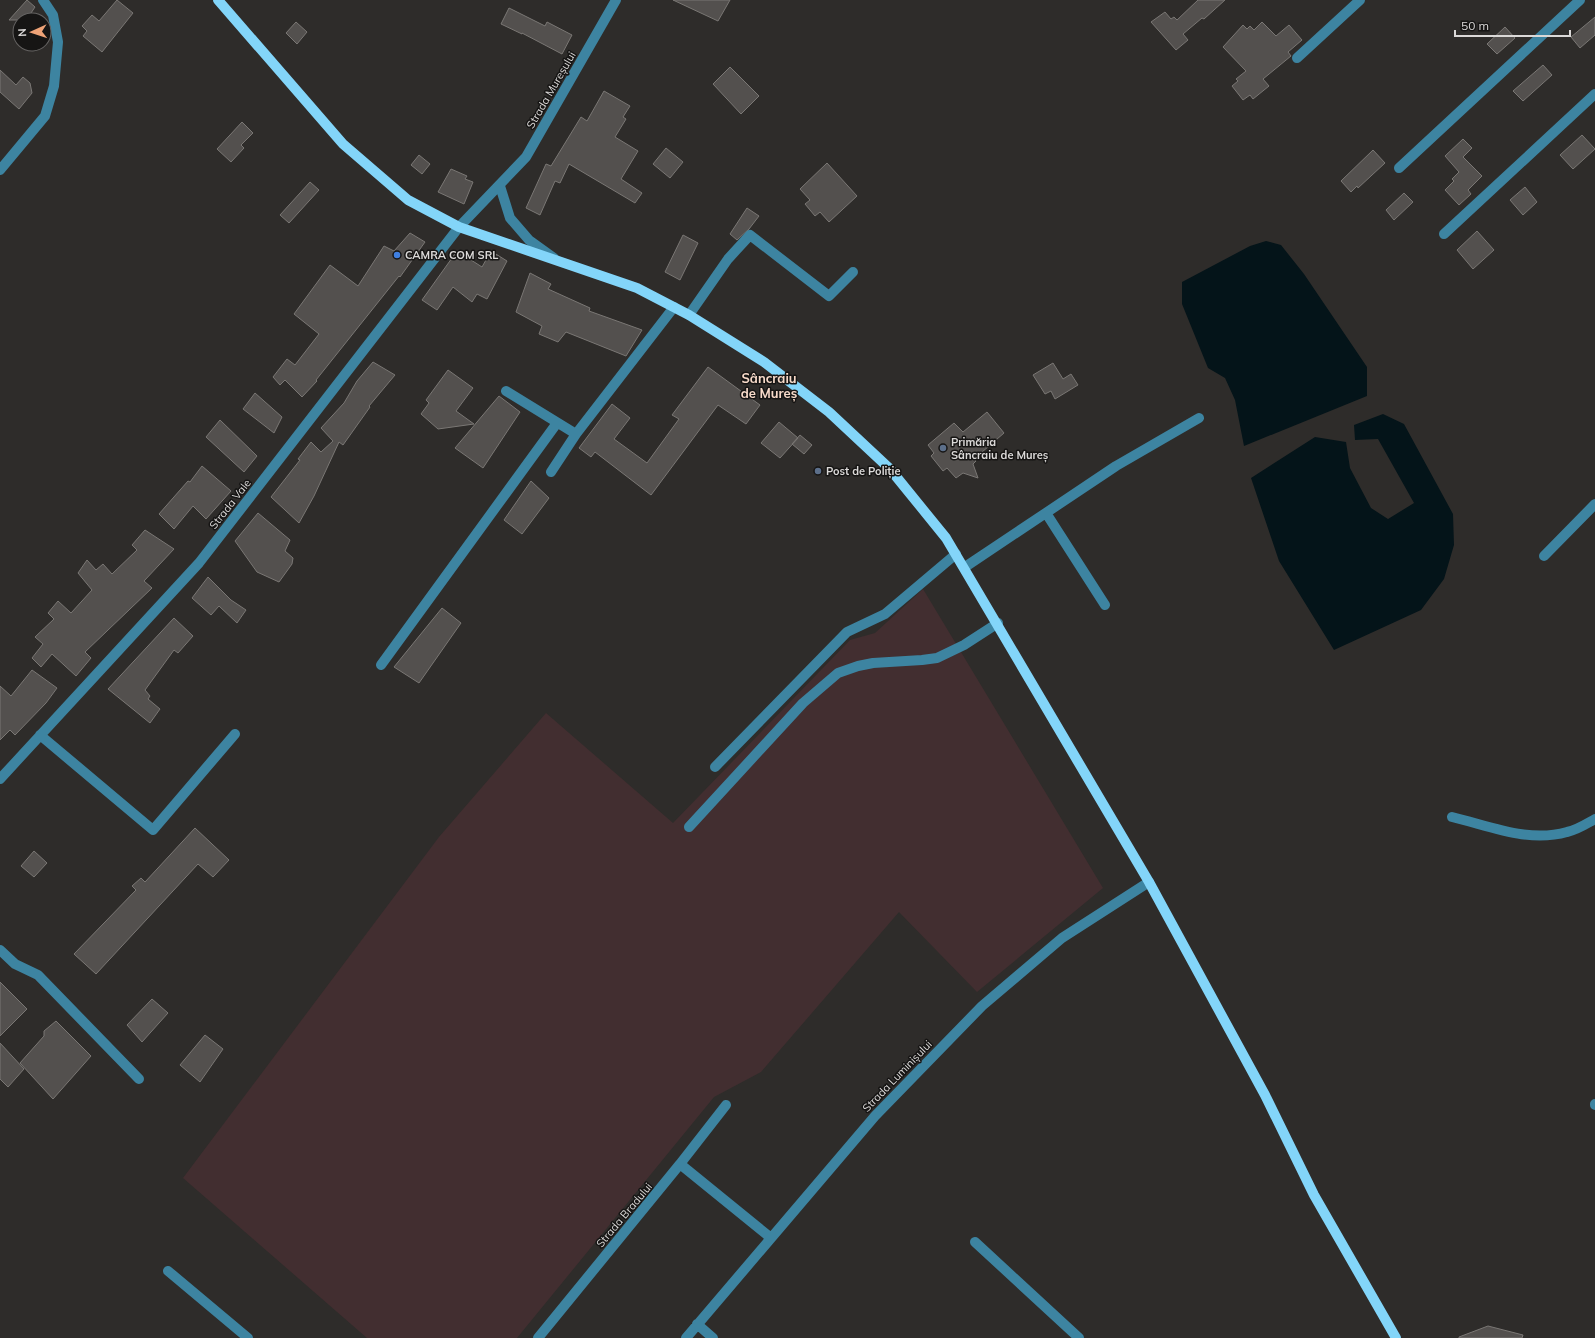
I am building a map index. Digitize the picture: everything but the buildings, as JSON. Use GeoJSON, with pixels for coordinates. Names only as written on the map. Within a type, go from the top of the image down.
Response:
{"type":"FeatureCollection","features":[{"type":"Feature","properties":{"kind":"main road"},"geometry":{"type":"LineString","coordinates":[[218,0],[342,144],[408,200],[459,227],[637,288],[689,314],[764,362],[829,412],[890,469],[946,538],[998,623],[1149,882],[1265,1095],[1314,1195],[1396,1338]]}},
{"type":"Feature","properties":{"kind":"street"},"geometry":{"type":"LineString","coordinates":[[0,170],[45,116],[54,86],[58,42],[53,15],[43,0]]}},
{"type":"Feature","properties":{"kind":"street","name":"Strada Mureșului"},"geometry":{"type":"LineString","coordinates":[[459,227],[500,186],[526,157],[616,0]]}},
{"type":"Feature","properties":{"kind":"street"},"geometry":{"type":"LineString","coordinates":[[1297,58],[1360,0]]}},
{"type":"Feature","properties":{"kind":"street"},"geometry":{"type":"LineString","coordinates":[[1399,168],[1580,0]]}},
{"type":"Feature","properties":{"kind":"street"},"geometry":{"type":"LineString","coordinates":[[1444,234],[1595,94]]}},
{"type":"Feature","properties":{"kind":"street"},"geometry":{"type":"LineString","coordinates":[[500,186],[510,218],[529,240],[556,259]]}},
{"type":"Feature","properties":{"kind":"street","name":"Strada Vale"},"geometry":{"type":"LineString","coordinates":[[0,779],[199,562],[459,227]]}},
{"type":"Feature","properties":{"kind":"street"},"geometry":{"type":"LineString","coordinates":[[689,314],[728,259],[750,235],[829,296],[854,272]]}},
{"type":"Feature","properties":{"kind":"street"},"geometry":{"type":"LineString","coordinates":[[551,472],[576,434],[674,307]]}},
{"type":"Feature","properties":{"kind":"street"},"geometry":{"type":"LineString","coordinates":[[506,391],[576,434]]}},
{"type":"Feature","properties":{"kind":"street"},"geometry":{"type":"LineString","coordinates":[[964,567],[1116,466],[1199,418]]}},
{"type":"Feature","properties":{"kind":"street"},"geometry":{"type":"LineString","coordinates":[[381,665],[557,423]]}},
{"type":"Feature","properties":{"kind":"street"},"geometry":{"type":"LineString","coordinates":[[1544,556],[1595,504]]}},
{"type":"Feature","properties":{"kind":"street"},"geometry":{"type":"LineString","coordinates":[[1046,513],[1105,605]]}},
{"type":"Feature","properties":{"kind":"street"},"geometry":{"type":"LineString","coordinates":[[715,767],[847,632],[885,614],[956,554]]}},
{"type":"Feature","properties":{"kind":"street"},"geometry":{"type":"LineString","coordinates":[[689,827],[803,703],[838,673],[858,666],[873,663],[937,658],[964,645],[998,623]]}},
{"type":"Feature","properties":{"kind":"street"},"geometry":{"type":"LineString","coordinates":[[40,735],[153,830],[235,734]]}},
{"type":"Feature","properties":{"kind":"street"},"geometry":{"type":"LineString","coordinates":[[1452,817],[1519,835],[1550,836],[1568,832],[1595,819]]}},
{"type":"Feature","properties":{"kind":"street","name":"Strada Luminișului"},"geometry":{"type":"LineString","coordinates":[[686,1338],[875,1116],[982,1006],[1062,938],[1149,882]]}},
{"type":"Feature","properties":{"kind":"street"},"geometry":{"type":"LineString","coordinates":[[0,950],[15,964],[38,976],[139,1079]]}},
{"type":"Feature","properties":{"kind":"street","name":"Strada Bradului"},"geometry":{"type":"LineString","coordinates":[[538,1338],[680,1164],[726,1105]]}},
{"type":"Feature","properties":{"kind":"street"},"geometry":{"type":"LineString","coordinates":[[680,1164],[771,1238]]}},
{"type":"Feature","properties":{"kind":"street"},"geometry":{"type":"LineString","coordinates":[[975,1242],[1079,1338]]}},
{"type":"Feature","properties":{"kind":"street"},"geometry":{"type":"LineString","coordinates":[[168,1271],[248,1338]]}},
{"type":"Feature","properties":{"kind":"street"},"geometry":{"type":"LineString","coordinates":[[697,1324],[713,1338]]}},
{"type":"Feature","properties":{"kind":"shaded area"},"geometry":{"type":"Polygon","coordinates":[[[1266,241],[1281,245],[1304,274],[1367,367],[1367,396],[1244,446],[1235,400],[1225,378],[1208,368],[1182,304],[1182,282],[1250,246],[1266,241]]]}},
{"type":"Feature","properties":{"kind":"shaded area"},"geometry":{"type":"Polygon","coordinates":[[[1383,414],[1404,424],[1453,514],[1454,545],[1444,579],[1421,610],[1334,650],[1279,561],[1251,478],[1315,437],[1346,442],[1350,468],[1371,508],[1388,519],[1414,503],[1378,439],[1355,440],[1354,425],[1383,414]]]}},
{"type":"Feature","properties":{"kind":"shaded area"},"geometry":{"type":"Polygon","coordinates":[[[923,589],[1103,888],[977,992],[899,912],[761,1072],[714,1097],[517,1338],[367,1338],[183,1178],[439,837],[546,713],[673,823],[850,640],[875,633],[923,589]]]}},
{"type":"Feature","properties":{"kind":"place","name":"CAMRA COM SRL"},"geometry":{"type":"Point","coordinates":[397,255]}},
{"type":"Feature","properties":{"kind":"place","name":"Primăria Sâncraiu de Mureș"},"geometry":{"type":"Point","coordinates":[943,448]}},
{"type":"Feature","properties":{"kind":"place","name":"Post de Poliție"},"geometry":{"type":"Point","coordinates":[818,471]}},
{"type":"Feature","properties":{"kind":"district","name":"Sâncraiu de Mureș"},"geometry":{"type":"Point","coordinates":[769,386]}}]}
